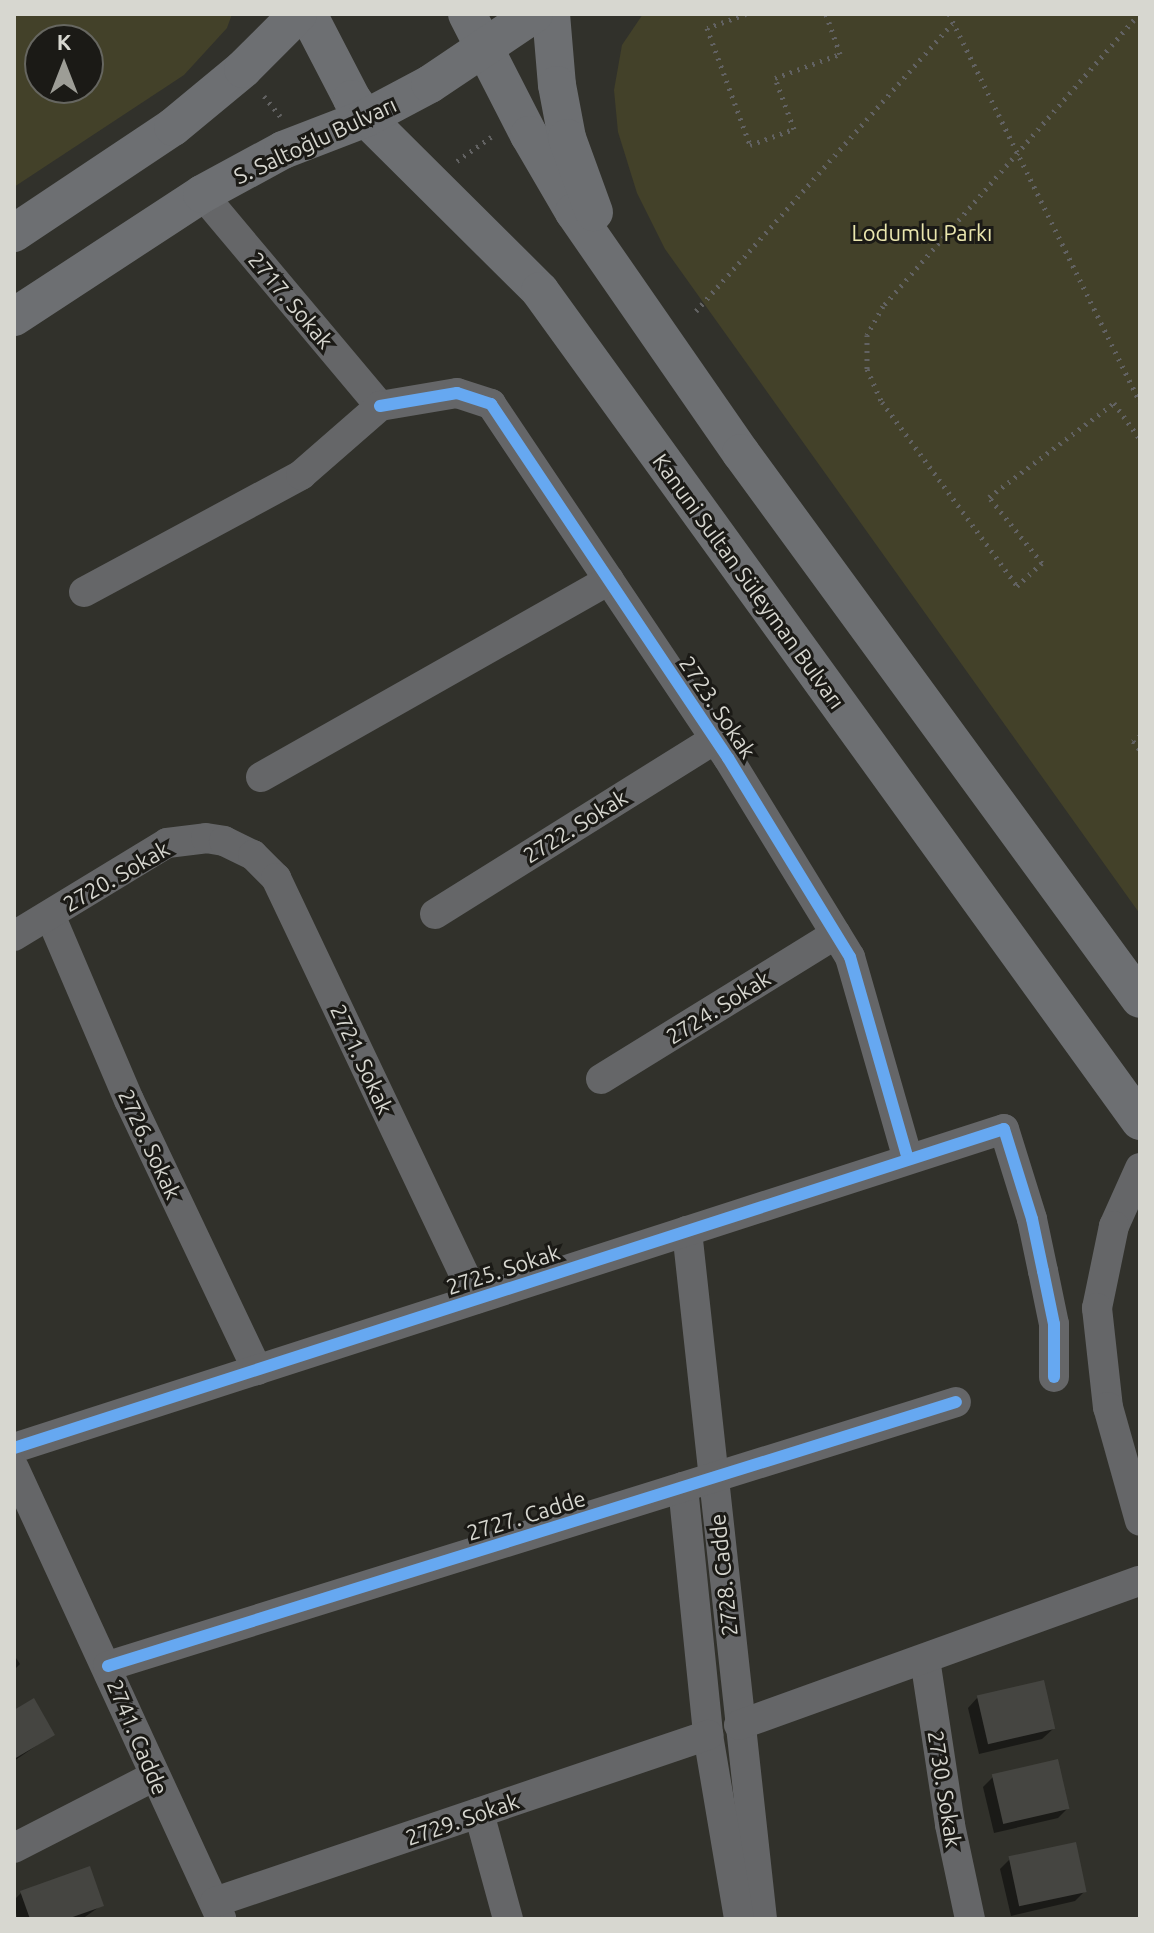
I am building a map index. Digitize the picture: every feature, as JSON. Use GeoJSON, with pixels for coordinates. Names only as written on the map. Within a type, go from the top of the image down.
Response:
{"type":"FeatureCollection","features":[{"type":"Feature","properties":{"kind":"main road"},"geometry":{"type":"LineString","coordinates":[[14,233],[173,127],[224,87],[298,14]]}},
{"type":"Feature","properties":{"kind":"main road","name":"Kanuni Sultan Süleyman Bulvarı"},"geometry":{"type":"LineString","coordinates":[[308,14],[366,118],[540,291],[1140,1121]]}},
{"type":"Feature","properties":{"kind":"main road"},"geometry":{"type":"LineString","coordinates":[[467,14],[574,212],[741,453],[1140,999]]}},
{"type":"Feature","properties":{"kind":"main road","name":"S. Saltoğlu Bulvarı"},"geometry":{"type":"LineString","coordinates":[[14,317],[202,194],[283,150],[366,118],[485,49],[534,14]]}},
{"type":"Feature","properties":{"kind":"main road"},"geometry":{"type":"LineString","coordinates":[[551,14],[557,85],[567,138],[612,264]]}},
{"type":"Feature","properties":{"kind":"street","name":"2717. Sokak"},"geometry":{"type":"LineString","coordinates":[[202,194],[380,406]]}},
{"type":"Feature","properties":{"kind":"street","name":"2723. Sokak"},"geometry":{"type":"LineString","coordinates":[[380,406],[457,393],[491,404],[715,739],[850,957],[908,1159]]}},
{"type":"Feature","properties":{"kind":"street"},"geometry":{"type":"LineString","coordinates":[[84,592],[301,475],[380,406]]}},
{"type":"Feature","properties":{"kind":"street"},"geometry":{"type":"LineString","coordinates":[[261,777],[609,580]]}},
{"type":"Feature","properties":{"kind":"street","name":"2722. Sokak"},"geometry":{"type":"LineString","coordinates":[[435,914],[715,739]]}},
{"type":"Feature","properties":{"kind":"street","name":"2720. Sokak"},"geometry":{"type":"LineString","coordinates":[[14,936],[167,843],[206,838],[224,841]]}},
{"type":"Feature","properties":{"kind":"street","name":"2721. Sokak"},"geometry":{"type":"LineString","coordinates":[[224,841],[253,855],[276,878],[476,1299]]}},
{"type":"Feature","properties":{"kind":"street","name":"2726. Sokak"},"geometry":{"type":"LineString","coordinates":[[50,915],[129,1100],[257,1370]]}},
{"type":"Feature","properties":{"kind":"street","name":"2724. Sokak"},"geometry":{"type":"LineString","coordinates":[[601,1079],[836,934]]}},
{"type":"Feature","properties":{"kind":"street","name":"2725. Sokak"},"geometry":{"type":"LineString","coordinates":[[14,1448],[1004,1129],[1032,1219],[1054,1324],[1054,1377]]}},
{"type":"Feature","properties":{"kind":"street"},"geometry":{"type":"LineString","coordinates":[[1140,1168],[1114,1226],[1097,1308],[1108,1407],[1140,1521]]}},
{"type":"Feature","properties":{"kind":"street","name":"2728. Cadde"},"geometry":{"type":"LineString","coordinates":[[687,1231],[762,1919]]}},
{"type":"Feature","properties":{"kind":"street","name":"2727. Cadde"},"geometry":{"type":"LineString","coordinates":[[108,1666],[956,1402]]}},
{"type":"Feature","properties":{"kind":"street","name":"2741. Cadde"},"geometry":{"type":"LineString","coordinates":[[14,1468],[108,1666],[153,1777],[218,1910]]}},
{"type":"Feature","properties":{"kind":"street"},"geometry":{"type":"LineString","coordinates":[[683,1487],[708,1735],[739,1919]]}},
{"type":"Feature","properties":{"kind":"street"},"geometry":{"type":"LineString","coordinates":[[739,1725],[1140,1581]]}},
{"type":"Feature","properties":{"kind":"street","name":"2730. Sokak"},"geometry":{"type":"LineString","coordinates":[[925,1659],[950,1825],[970,1919]]}},
{"type":"Feature","properties":{"kind":"street","name":"2729. Sokak"},"geometry":{"type":"LineString","coordinates":[[218,1910],[479,1813],[708,1735]]}},
{"type":"Feature","properties":{"kind":"street"},"geometry":{"type":"LineString","coordinates":[[14,1848],[153,1777]]}},
{"type":"Feature","properties":{"kind":"street"},"geometry":{"type":"LineString","coordinates":[[479,1813],[508,1919]]}},
{"type":"Feature","properties":{"kind":"path"},"geometry":{"type":"LineString","coordinates":[[746,14],[707,28],[750,145],[794,129],[775,78],[840,54],[826,14]]}},
{"type":"Feature","properties":{"kind":"path"},"geometry":{"type":"LineString","coordinates":[[949,14],[1140,402]]}},
{"type":"Feature","properties":{"kind":"path"},"geometry":{"type":"LineString","coordinates":[[1139,14],[883,306],[867,335],[867,369],[882,402],[1017,586],[1042,563],[989,497],[1114,403],[1140,439]]}},
{"type":"Feature","properties":{"kind":"path"},"geometry":{"type":"LineString","coordinates":[[696,311],[952,24]]}},
{"type":"Feature","properties":{"kind":"path"},"geometry":{"type":"LineString","coordinates":[[258,87],[281,117]]}},
{"type":"Feature","properties":{"kind":"path"},"geometry":{"type":"LineString","coordinates":[[452,164],[499,132]]}},
{"type":"Feature","properties":{"kind":"path"},"geometry":{"type":"LineString","coordinates":[[1140,736],[1133,741],[1140,750]]}},
{"type":"Feature","properties":{"kind":"green space"},"geometry":{"type":"Polygon","coordinates":[[[14,14],[232,14],[227,28],[184,75],[14,187],[14,14]]]}},
{"type":"Feature","properties":{"kind":"green space","name":"Lodumlu Parkı"},"geometry":{"type":"Polygon","coordinates":[[[643,14],[1140,14],[1140,914],[665,249],[637,193],[618,132],[614,90],[622,45],[643,14]]]}},
{"type":"Feature","properties":{"kind":"building"},"geometry":{"type":"Polygon","coordinates":[[[1044,1680],[1055,1729],[988,1744],[977,1696],[1044,1680]]]}},
{"type":"Feature","properties":{"kind":"building"},"geometry":{"type":"Polygon","coordinates":[[[34,1698],[55,1735],[14,1759],[14,1710],[34,1698]]]}},
{"type":"Feature","properties":{"kind":"building"},"geometry":{"type":"Polygon","coordinates":[[[1058,1759],[1069,1809],[1003,1824],[992,1774],[1058,1759]]]}},
{"type":"Feature","properties":{"kind":"building"},"geometry":{"type":"Polygon","coordinates":[[[1076,1842],[1087,1892],[1019,1906],[1009,1856],[1076,1842]]]}},
{"type":"Feature","properties":{"kind":"building"},"geometry":{"type":"Polygon","coordinates":[[[90,1866],[104,1906],[67,1919],[30,1919],[20,1891],[90,1866]]]}},
{"type":"Feature","properties":{"kind":"cycle path"},"geometry":{"type":"LineString","coordinates":[[380,406],[457,393],[491,404],[728,758],[850,957],[908,1159]]}},
{"type":"Feature","properties":{"kind":"cycle path"},"geometry":{"type":"LineString","coordinates":[[14,1448],[1004,1129],[1032,1219],[1054,1324],[1054,1377]]}},
{"type":"Feature","properties":{"kind":"cycle path"},"geometry":{"type":"LineString","coordinates":[[108,1666],[956,1402]]}}]}
